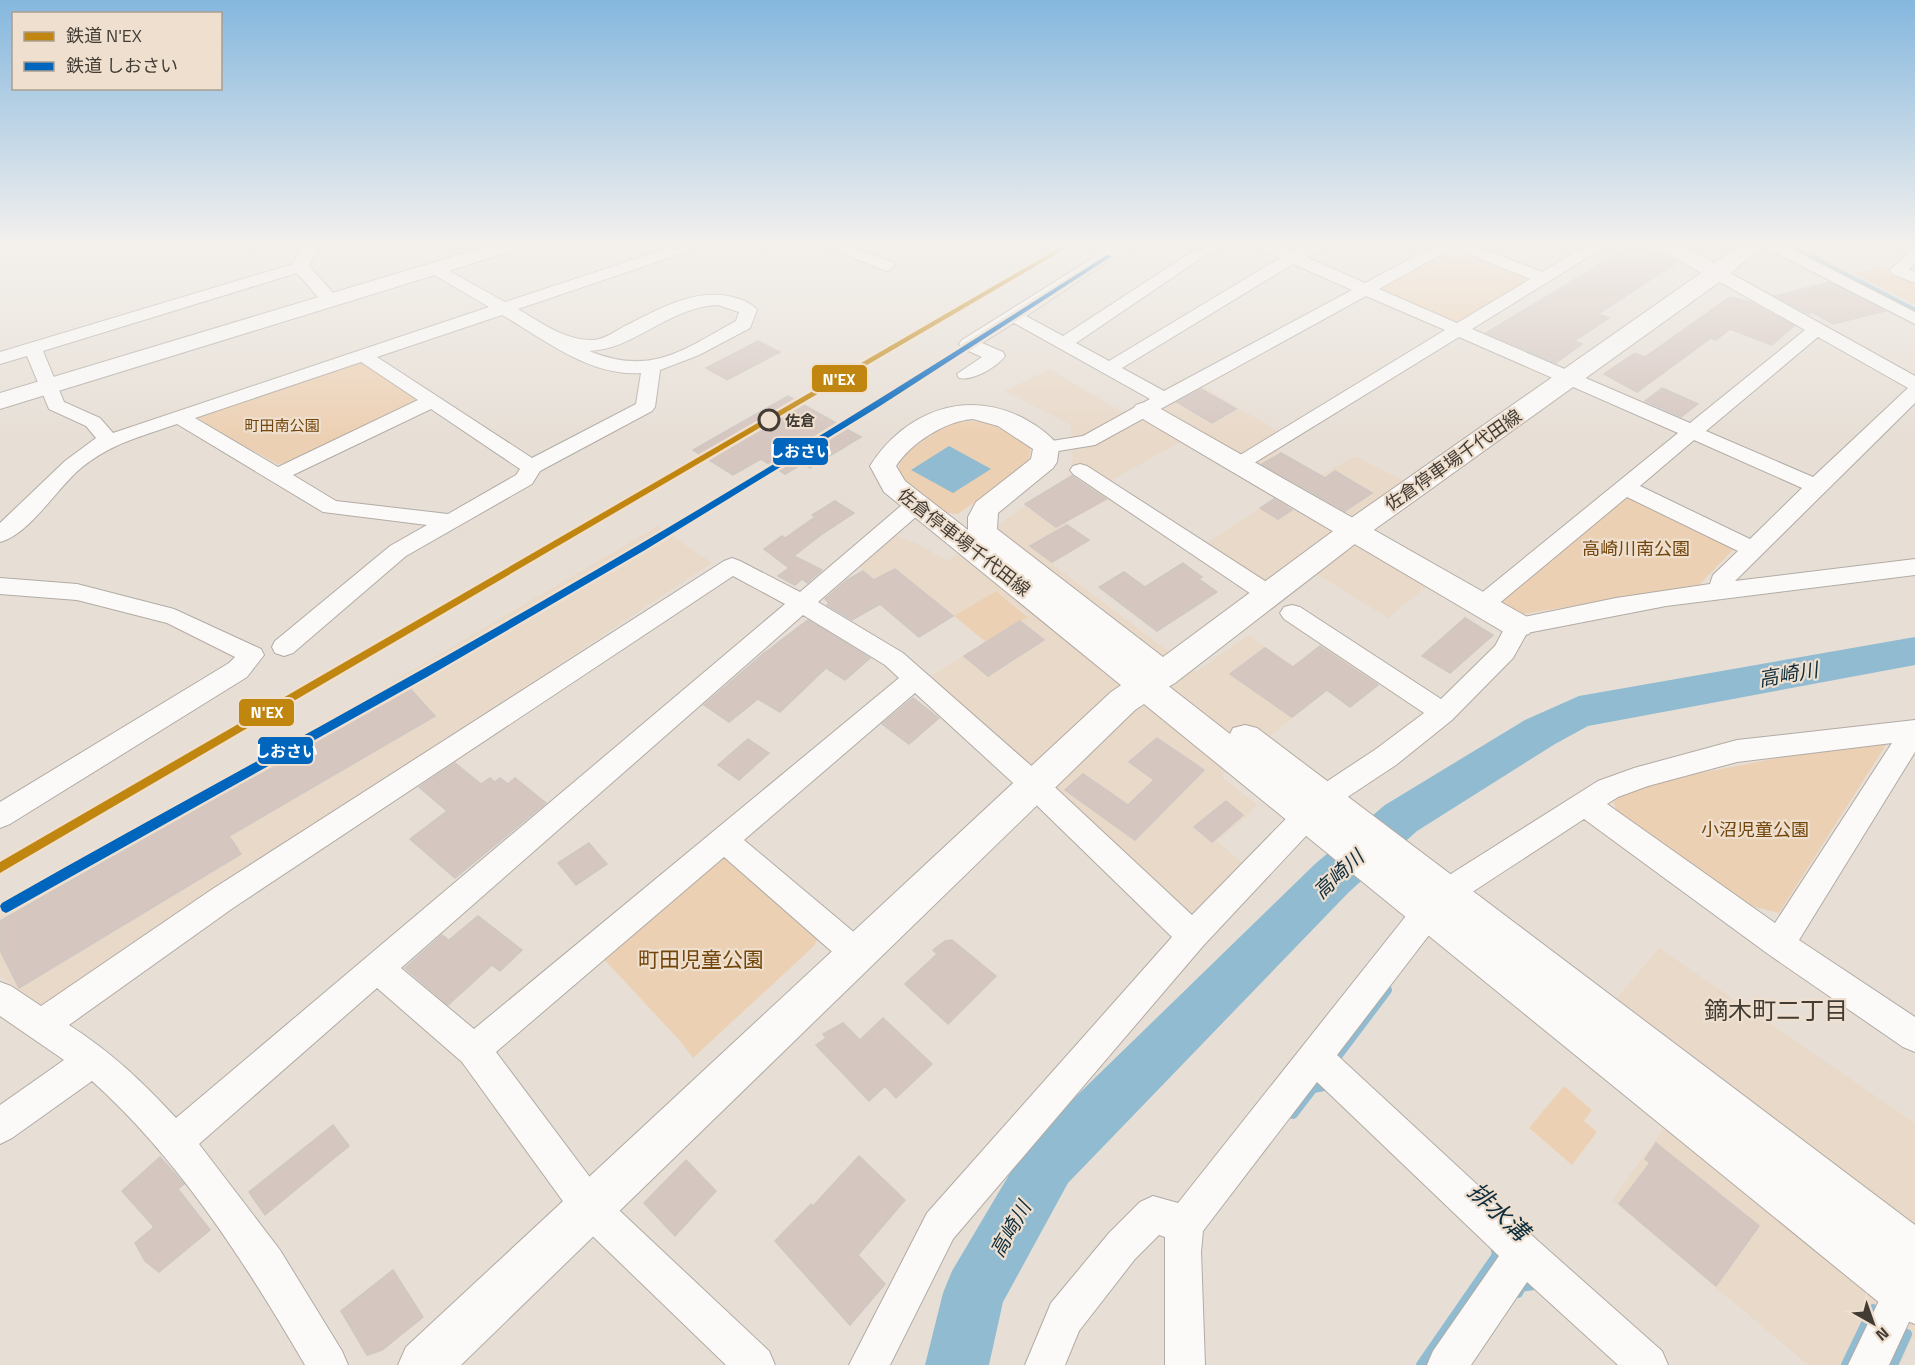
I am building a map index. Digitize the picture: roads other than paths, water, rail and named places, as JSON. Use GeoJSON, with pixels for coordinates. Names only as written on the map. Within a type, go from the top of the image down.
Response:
{"type":"FeatureCollection","features":[{"type":"Feature","properties":{"kind":"main road"},"geometry":{"type":"LineString","coordinates":[[0,402],[299,310]]}},
{"type":"Feature","properties":{"kind":"main road","name":"佐倉停車場千代田線"},"geometry":{"type":"LineString","coordinates":[[1154,680],[1354,530],[1665,310]]}},
{"type":"Feature","properties":{"kind":"main road"},"geometry":{"type":"LineString","coordinates":[[1155,404],[1239,464],[1518,626]]}},
{"type":"Feature","properties":{"kind":"main road","name":"佐倉停車場千代田線"},"geometry":{"type":"LineString","coordinates":[[963,412],[992,414],[1037,438],[1046,447],[1044,462],[986,508],[982,517],[983,533],[1154,680],[894,486],[883,466],[897,447],[938,421],[963,412]]}},
{"type":"Feature","properties":{"kind":"main road"},"geometry":{"type":"LineString","coordinates":[[424,1365],[591,1209],[1128,696],[1154,680],[1912,1277]]}},
{"type":"Feature","properties":{"kind":"street"},"geometry":{"type":"LineString","coordinates":[[0,358],[159,310]]}},
{"type":"Feature","properties":{"kind":"street"},"geometry":{"type":"LineString","coordinates":[[0,535],[17,521],[72,465],[109,441],[177,416],[497,310]]}},
{"type":"Feature","properties":{"kind":"street"},"geometry":{"type":"LineString","coordinates":[[505,310],[589,359],[637,370],[662,366],[744,324],[747,310]]}},
{"type":"Feature","properties":{"kind":"street"},"geometry":{"type":"LineString","coordinates":[[554,338],[570,344],[605,344],[673,310]]}},
{"type":"Feature","properties":{"kind":"street"},"geometry":{"type":"LineString","coordinates":[[966,374],[996,356],[968,344],[1024,310]]}},
{"type":"Feature","properties":{"kind":"street"},"geometry":{"type":"LineString","coordinates":[[1064,343],[1114,310]]}},
{"type":"Feature","properties":{"kind":"street"},"geometry":{"type":"LineString","coordinates":[[1110,368],[1206,310]]}},
{"type":"Feature","properties":{"kind":"street"},"geometry":{"type":"LineString","coordinates":[[1046,447],[1088,441],[1327,310]]}},
{"type":"Feature","properties":{"kind":"street"},"geometry":{"type":"LineString","coordinates":[[1416,310],[1816,486]]}},
{"type":"Feature","properties":{"kind":"street"},"geometry":{"type":"LineString","coordinates":[[1239,464],[1490,310]]}},
{"type":"Feature","properties":{"kind":"street"},"geometry":{"type":"LineString","coordinates":[[1783,310],[1915,384]]}},
{"type":"Feature","properties":{"kind":"street"},"geometry":{"type":"LineString","coordinates":[[1897,310],[1915,319]]}},
{"type":"Feature","properties":{"kind":"street"},"geometry":{"type":"LineString","coordinates":[[1014,316],[1110,368],[1155,404]]}},
{"type":"Feature","properties":{"kind":"street"},"geometry":{"type":"LineString","coordinates":[[1482,605],[1817,329]]}},
{"type":"Feature","properties":{"kind":"street"},"geometry":{"type":"LineString","coordinates":[[33,348],[56,405],[93,422],[109,441]]}},
{"type":"Feature","properties":{"kind":"street"},"geometry":{"type":"LineString","coordinates":[[362,355],[531,467]]}},
{"type":"Feature","properties":{"kind":"street"},"geometry":{"type":"LineString","coordinates":[[284,647],[398,551],[525,479],[531,467],[645,407],[651,368]]}},
{"type":"Feature","properties":{"kind":"street"},"geometry":{"type":"LineString","coordinates":[[1722,592],[1721,581],[1915,392]]}},
{"type":"Feature","properties":{"kind":"street"},"geometry":{"type":"LineString","coordinates":[[277,475],[432,401]]}},
{"type":"Feature","properties":{"kind":"street"},"geometry":{"type":"LineString","coordinates":[[177,416],[331,507],[451,521]]}},
{"type":"Feature","properties":{"kind":"street"},"geometry":{"type":"LineString","coordinates":[[1080,470],[1268,594]]}},
{"type":"Feature","properties":{"kind":"street"},"geometry":{"type":"LineString","coordinates":[[1624,487],[1753,549]]}},
{"type":"Feature","properties":{"kind":"street"},"geometry":{"type":"LineString","coordinates":[[175,1142],[917,504]]}},
{"type":"Feature","properties":{"kind":"street"},"geometry":{"type":"LineString","coordinates":[[41,1025],[222,899],[732,566],[801,603],[894,658],[1034,785],[1192,936]]}},
{"type":"Feature","properties":{"kind":"street"},"geometry":{"type":"LineString","coordinates":[[869,1365],[940,1226],[1192,936],[1315,807],[1443,713],[1504,652],[1518,626],[1566,614],[1915,567]]}},
{"type":"Feature","properties":{"kind":"street"},"geometry":{"type":"LineString","coordinates":[[0,586],[77,592],[174,617],[252,655],[238,670],[0,816]]}},
{"type":"Feature","properties":{"kind":"street"},"geometry":{"type":"LineString","coordinates":[[1292,613],[1443,713]]}},
{"type":"Feature","properties":{"kind":"street"},"geometry":{"type":"LineString","coordinates":[[474,1050],[916,678]]}},
{"type":"Feature","properties":{"kind":"street"},"geometry":{"type":"LineString","coordinates":[[1185,1365],[1182,1252],[1185,1224],[1437,902],[1608,789],[1737,751],[1915,730]]}},
{"type":"Feature","properties":{"kind":"street"},"geometry":{"type":"LineString","coordinates":[[1779,944],[1915,730]]}},
{"type":"Feature","properties":{"kind":"street"},"geometry":{"type":"LineString","coordinates":[[1586,805],[1779,944],[1915,1036]]}},
{"type":"Feature","properties":{"kind":"street"},"geometry":{"type":"LineString","coordinates":[[724,840],[857,954]]}},
{"type":"Feature","properties":{"kind":"street"},"geometry":{"type":"LineString","coordinates":[[377,968],[474,1050],[591,1209],[755,1365]]}},
{"type":"Feature","properties":{"kind":"street"},"geometry":{"type":"LineString","coordinates":[[0,997],[93,1060],[124,1087],[175,1142],[267,1263],[328,1365]]}},
{"type":"Feature","properties":{"kind":"street"},"geometry":{"type":"LineString","coordinates":[[1316,1058],[1524,1253],[1648,1365]]}},
{"type":"Feature","properties":{"kind":"street"},"geometry":{"type":"LineString","coordinates":[[0,1126],[93,1060]]}},
{"type":"Feature","properties":{"kind":"street"},"geometry":{"type":"LineString","coordinates":[[1045,1365],[1065,1317],[1122,1245],[1153,1215],[1185,1224]]}},
{"type":"Feature","properties":{"kind":"street"},"geometry":{"type":"LineString","coordinates":[[1447,1365],[1524,1253]]}},
{"type":"Feature","properties":{"kind":"street"},"geometry":{"type":"LineString","coordinates":[[1868,1365],[1912,1277]]}},
{"type":"Feature","properties":{"kind":"water"},"geometry":{"type":"Polygon","coordinates":[[[949,446],[991,469],[953,493],[911,470],[949,446]]]}},
{"type":"Feature","properties":{"kind":"waterway","name":"高崎川"},"geometry":{"type":"LineString","coordinates":[[957,1365],[974,1293],[1048,1163],[1332,878],[1401,818],[1540,732],[1579,712],[1915,651]]}},
{"type":"Feature","properties":{"kind":"waterway","name":"排水溝"},"geometry":{"type":"LineString","coordinates":[[1332,1063],[1387,990]]}},
{"type":"Feature","properties":{"kind":"waterway","name":"排水溝"},"geometry":{"type":"LineString","coordinates":[[1293,1114],[1313,1088],[1329,1085]]}},
{"type":"Feature","properties":{"kind":"waterway","name":"排水溝"},"geometry":{"type":"LineString","coordinates":[[1421,1365],[1497,1255],[1495,1244]]}},
{"type":"Feature","properties":{"kind":"waterway","name":"排水溝"},"geometry":{"type":"LineString","coordinates":[[1518,1293],[1521,1287],[1540,1284]]}},
{"type":"Feature","properties":{"kind":"waterway","name":"排水溝"},"geometry":{"type":"LineString","coordinates":[[1846,1365],[1873,1309]]}},
{"type":"Feature","properties":{"kind":"waterway","name":"排水溝"},"geometry":{"type":"LineString","coordinates":[[1893,1365],[1907,1334]]}},
{"type":"Feature","properties":{"kind":"rail line","name":"N'EX"},"geometry":{"type":"LineString","coordinates":[[0,868],[958,310]]}},
{"type":"Feature","properties":{"kind":"rail line","name":"しおさい"},"geometry":{"type":"LineString","coordinates":[[6,907],[563,594],[721,500],[1025,310]]}},
{"type":"Feature","properties":{"kind":"place","name":"佐倉"},"geometry":{"type":"Point","coordinates":[769,420]}},
{"type":"Feature","properties":{"kind":"district","name":"鏑木町二丁目"},"geometry":{"type":"Point","coordinates":[1776,1010]}},
{"type":"Feature","properties":{"kind":"park label","name":"町田南公園"},"geometry":{"type":"Point","coordinates":[282,425]}},
{"type":"Feature","properties":{"kind":"park label","name":"高崎川南公園"},"geometry":{"type":"Point","coordinates":[1636,548]}},
{"type":"Feature","properties":{"kind":"park label","name":"小沼児童公園"},"geometry":{"type":"Point","coordinates":[1755,829]}},
{"type":"Feature","properties":{"kind":"park label","name":"町田児童公園"},"geometry":{"type":"Point","coordinates":[701,959]}}]}
